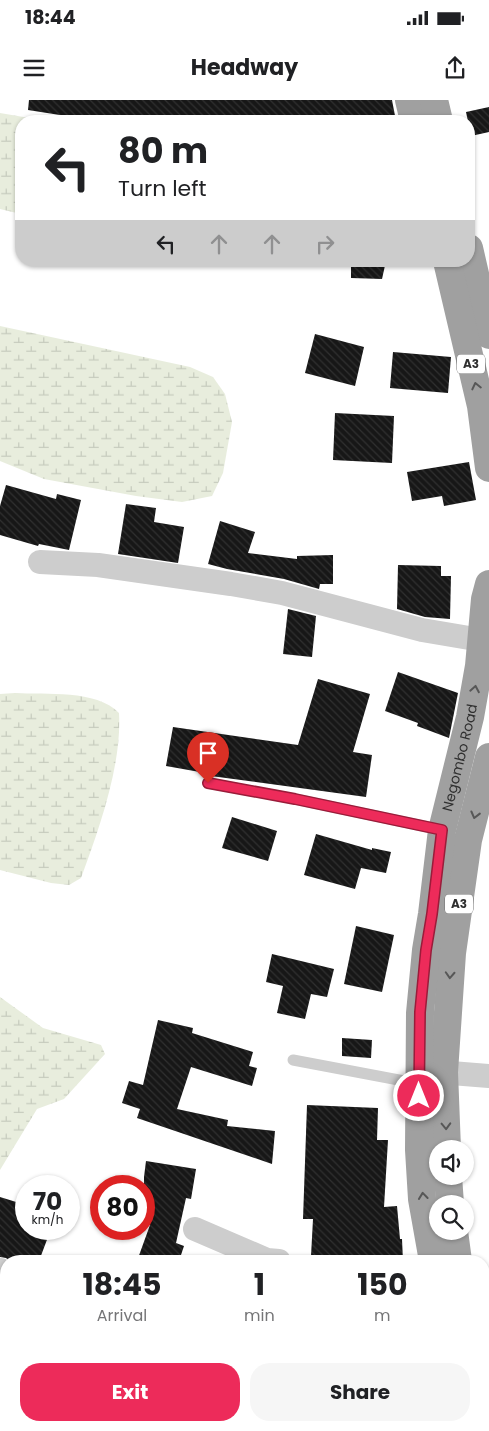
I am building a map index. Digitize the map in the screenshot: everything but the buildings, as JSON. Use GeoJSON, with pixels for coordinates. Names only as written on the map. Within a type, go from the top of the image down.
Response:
{"type":"FeatureCollection","features":[{"type":"Feature","properties":{"kind":"highway"},"geometry":{"type":"LineString","coordinates":[[409,100],[413,115]]}},
{"type":"Feature","properties":{"kind":"highway"},"geometry":{"type":"LineString","coordinates":[[434,100],[438,115]]}},
{"type":"Feature","properties":{"kind":"highway","name":"A3"},"geometry":{"type":"LineString","coordinates":[[448,267],[481,406],[489,468]]}},
{"type":"Feature","properties":{"kind":"highway","name":"A3"},"geometry":{"type":"LineString","coordinates":[[473,267],[489,335]]}},
{"type":"Feature","properties":{"kind":"highway","name":"Negombo Road"},"geometry":{"type":"LineString","coordinates":[[445,1140],[428,1076],[420,1012],[442,830],[470,717],[479,666],[489,584]]}},
{"type":"Feature","properties":{"kind":"highway","name":"Negombo Road"},"geometry":{"type":"LineString","coordinates":[[432,1255],[422,1199],[419,1150],[428,1076],[452,953],[468,840],[489,757]]}},
{"type":"Feature","properties":{"kind":"highway"},"geometry":{"type":"LineString","coordinates":[[455,1240],[457,1255]]}},
{"type":"Feature","properties":{"kind":"street"},"geometry":{"type":"LineString","coordinates":[[40,562],[98,565],[231,584],[282,594],[422,630],[481,640]]}},
{"type":"Feature","properties":{"kind":"street"},"geometry":{"type":"LineString","coordinates":[[428,1076],[489,1076]]}},
{"type":"Feature","properties":{"kind":"street"},"geometry":{"type":"LineString","coordinates":[[195,1229],[255,1255]]}},
{"type":"Feature","properties":{"kind":"lane"},"geometry":{"type":"LineString","coordinates":[[208,783],[442,830]]}},
{"type":"Feature","properties":{"kind":"lane"},"geometry":{"type":"LineString","coordinates":[[293,1060],[428,1076]]}},
{"type":"Feature","properties":{"kind":"green space"},"geometry":{"type":"Polygon","coordinates":[[[0,113],[15,116],[15,213],[0,209],[0,113]]]}},
{"type":"Feature","properties":{"kind":"green space"},"geometry":{"type":"Polygon","coordinates":[[[0,326],[190,367],[213,377],[225,394],[232,422],[223,473],[212,496],[182,502],[136,496],[44,479],[0,461],[0,326]]]}},
{"type":"Feature","properties":{"kind":"green space"},"geometry":{"type":"Polygon","coordinates":[[[15,693],[84,697],[109,705],[119,713],[117,754],[102,818],[81,878],[69,885],[51,883],[0,870],[0,694],[15,693]]]}},
{"type":"Feature","properties":{"kind":"green space"},"geometry":{"type":"Polygon","coordinates":[[[0,997],[43,1028],[101,1045],[105,1054],[64,1099],[37,1109],[0,1170],[0,997]]]}},
{"type":"Feature","properties":{"kind":"route"},"geometry":{"type":"LineString","coordinates":[[208,783],[442,830],[420,1012],[419,1096]]}}]}
